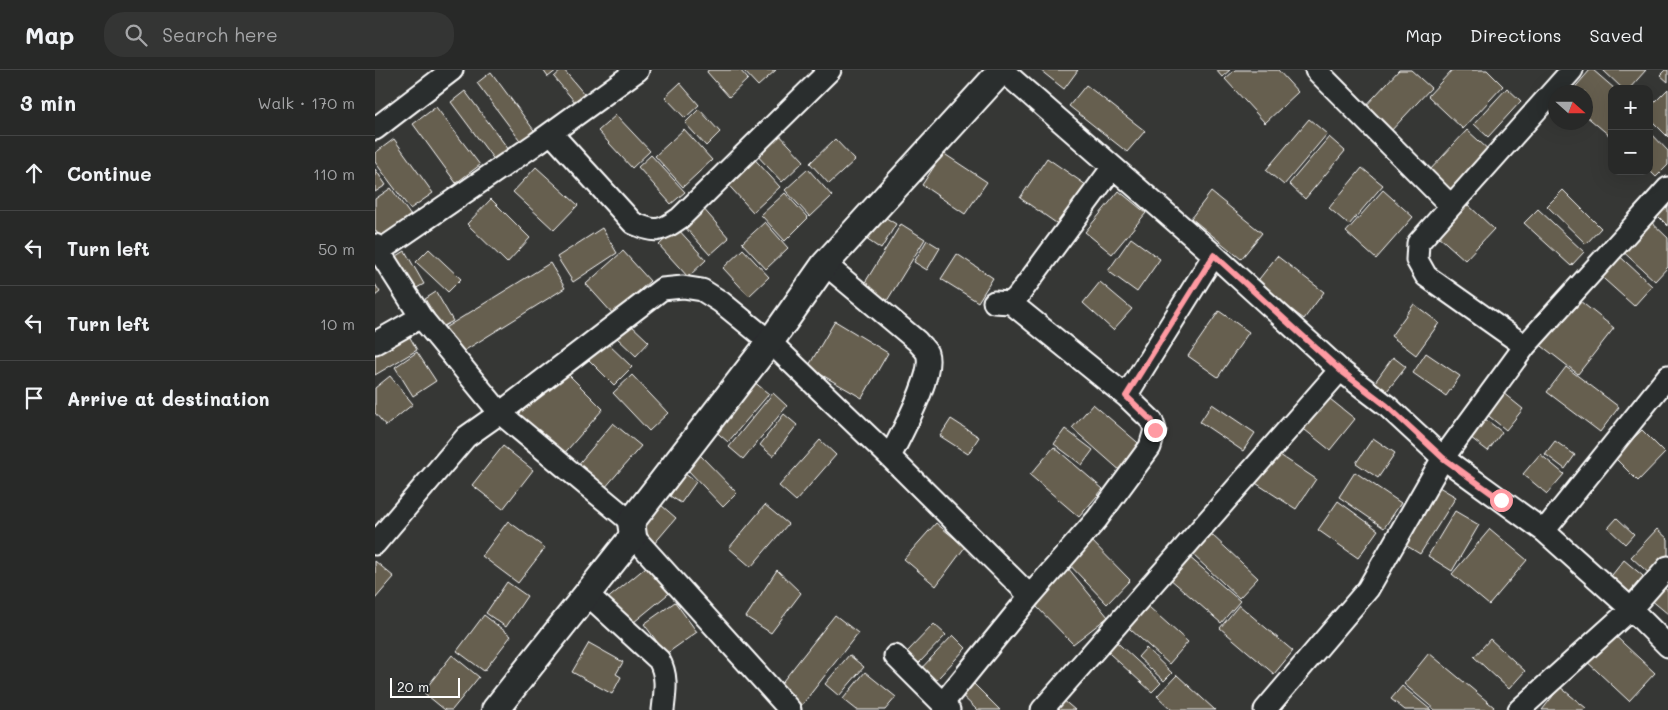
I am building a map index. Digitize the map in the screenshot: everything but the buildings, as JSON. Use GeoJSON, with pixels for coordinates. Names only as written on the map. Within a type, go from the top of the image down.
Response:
{"type":"FeatureCollection","features":[{"type":"Feature","properties":{"kind":"street"},"geometry":{"type":"LineString","coordinates":[[375,129],[452,70]]}},
{"type":"Feature","properties":{"kind":"street"},"geometry":{"type":"LineString","coordinates":[[639,70],[551,133],[377,250],[421,318],[500,413],[632,529],[790,710]]}},
{"type":"Feature","properties":{"kind":"street"},"geometry":{"type":"LineString","coordinates":[[551,133],[633,223],[648,230],[664,229],[680,218],[830,70]]}},
{"type":"Feature","properties":{"kind":"street"},"geometry":{"type":"LineString","coordinates":[[495,710],[587,594],[632,529],[825,264],[1002,70],[1214,255],[1340,370],[1387,406],[1443,458],[1544,531],[1631,609],[1668,646]]}},
{"type":"Feature","properties":{"kind":"street"},"geometry":{"type":"LineString","coordinates":[[1316,70],[1451,206]]}},
{"type":"Feature","properties":{"kind":"street"},"geometry":{"type":"LineString","coordinates":[[1525,346],[1426,276],[1417,260],[1418,243],[1572,70]]}},
{"type":"Feature","properties":{"kind":"street"},"geometry":{"type":"LineString","coordinates":[[895,656],[945,707],[1030,596],[1097,519],[1150,447],[1155,430],[1152,421],[1126,396],[1002,303],[1018,296],[1113,167]]}},
{"type":"Feature","properties":{"kind":"street"},"geometry":{"type":"LineString","coordinates":[[1265,710],[1368,589],[1443,458],[1525,346],[1668,188]]}},
{"type":"Feature","properties":{"kind":"street"},"geometry":{"type":"LineString","coordinates":[[1126,396],[1214,255]]}},
{"type":"Feature","properties":{"kind":"street"},"geometry":{"type":"LineString","coordinates":[[825,264],[917,341],[927,352],[928,367],[925,382],[890,456]]}},
{"type":"Feature","properties":{"kind":"street"},"geometry":{"type":"LineString","coordinates":[[375,544],[466,437],[662,289],[683,287],[702,290],[721,302],[770,342],[890,456],[1030,596]]}},
{"type":"Feature","properties":{"kind":"street"},"geometry":{"type":"LineString","coordinates":[[375,343],[421,318]]}},
{"type":"Feature","properties":{"kind":"street"},"geometry":{"type":"LineString","coordinates":[[1042,710],[1340,370]]}},
{"type":"Feature","properties":{"kind":"street"},"geometry":{"type":"LineString","coordinates":[[1544,531],[1668,376]]}},
{"type":"Feature","properties":{"kind":"street"},"geometry":{"type":"LineString","coordinates":[[1519,710],[1631,609],[1668,567]]}},
{"type":"Feature","properties":{"kind":"street"},"geometry":{"type":"LineString","coordinates":[[587,594],[659,660],[664,670],[665,680],[663,710]]}},
{"type":"Feature","properties":{"kind":"route"},"geometry":{"type":"LineString","coordinates":[[1155,430],[1152,421],[1126,396],[1214,255],[1340,370],[1387,406],[1443,458],[1501,500]]}}]}
